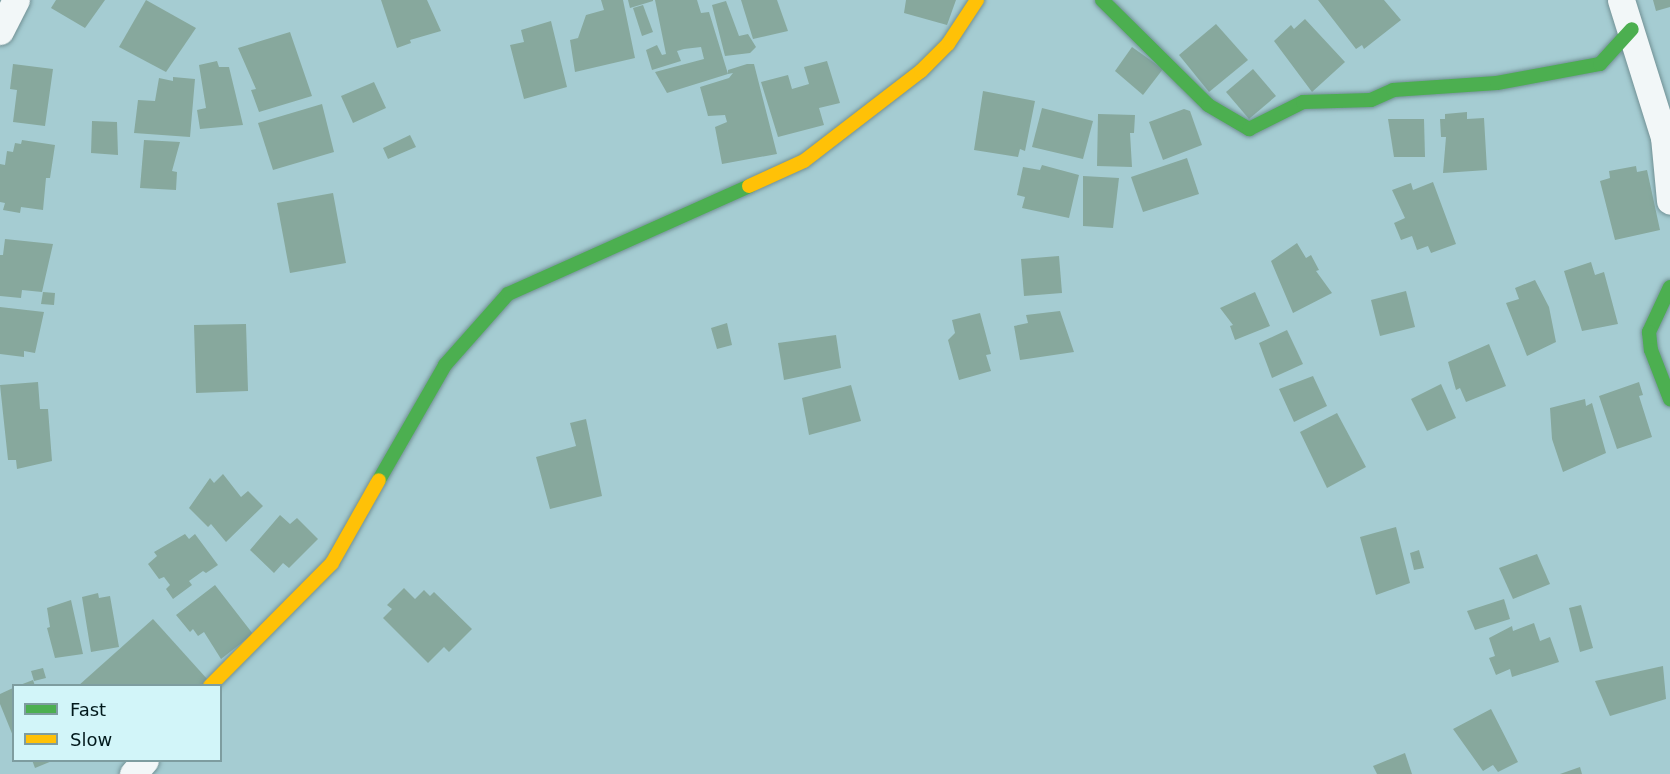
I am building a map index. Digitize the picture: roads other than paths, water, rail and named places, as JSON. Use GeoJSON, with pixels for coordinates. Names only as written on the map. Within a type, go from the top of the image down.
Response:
{"type":"FeatureCollection","features":[{"type":"Feature","properties":{"kind":"street"},"geometry":{"type":"LineString","coordinates":[[0,31],[16,0]]}},
{"type":"Feature","properties":{"kind":"street"},"geometry":{"type":"LineString","coordinates":[[212,684],[332,563],[445,365],[508,294],[760,178],[804,161],[921,71],[948,44],[977,0]]}},
{"type":"Feature","properties":{"kind":"street"},"geometry":{"type":"LineString","coordinates":[[1102,0],[1208,105],[1249,129],[1303,102],[1371,100],[1393,90],[1497,83],[1600,64],[1632,29]]}},
{"type":"Feature","properties":{"kind":"street"},"geometry":{"type":"LineString","coordinates":[[1621,0],[1667,138],[1670,201]]}},
{"type":"Feature","properties":{"kind":"street"},"geometry":{"type":"LineString","coordinates":[[1670,286],[1649,332],[1651,350],[1670,399]]}},
{"type":"Feature","properties":{"kind":"street"},"geometry":{"type":"LineString","coordinates":[[133,774],[143,762]]}}]}
